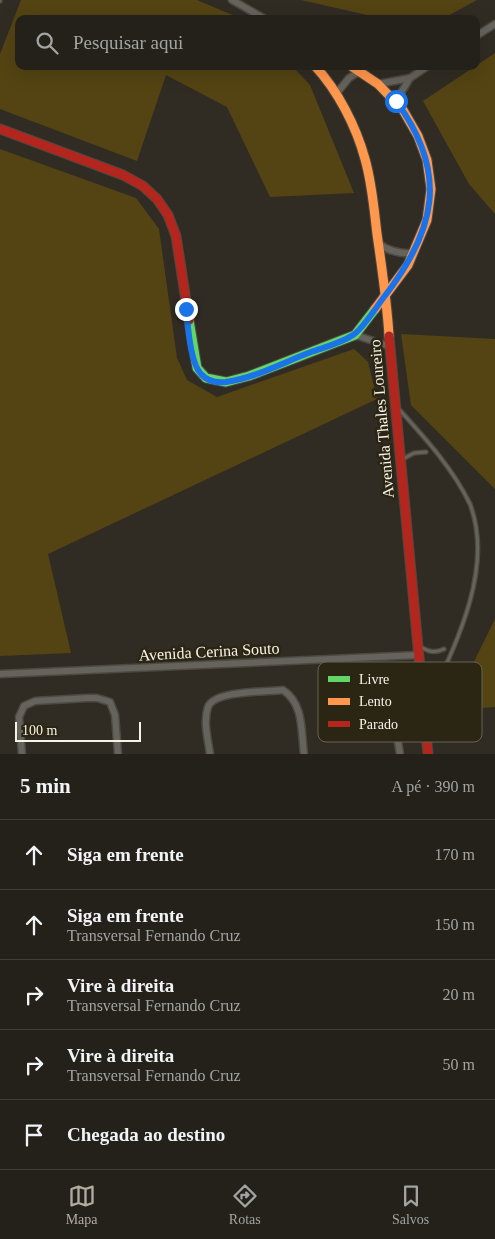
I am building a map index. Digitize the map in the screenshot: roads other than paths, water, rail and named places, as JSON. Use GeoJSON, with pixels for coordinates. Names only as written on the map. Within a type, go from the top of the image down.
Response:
{"type":"FeatureCollection","features":[{"type":"Feature","properties":{"kind":"street"},"geometry":{"type":"LineString","coordinates":[[232,0],[258,15]]}},
{"type":"Feature","properties":{"kind":"street"},"geometry":{"type":"LineString","coordinates":[[480,34],[495,24]]}},
{"type":"Feature","properties":{"kind":"street","name":"Avenida Thales Loureiro"},"geometry":{"type":"LineString","coordinates":[[319,70],[328,80],[351,121],[365,158],[370,182],[386,294],[394,402],[419,662]]}},
{"type":"Feature","properties":{"kind":"street"},"geometry":{"type":"LineString","coordinates":[[378,84],[410,78],[422,70]]}},
{"type":"Feature","properties":{"kind":"street"},"geometry":{"type":"LineString","coordinates":[[0,129],[123,176],[141,184],[156,196],[172,220],[176,236],[197,368],[206,378],[226,382],[249,376],[354,335],[408,265],[409,253],[427,220],[431,189],[427,160],[418,136],[396,101],[378,84],[360,71],[349,78],[336,94]]}},
{"type":"Feature","properties":{"kind":"street"},"geometry":{"type":"LineString","coordinates":[[396,101],[410,78]]}},
{"type":"Feature","properties":{"kind":"street"},"geometry":{"type":"LineString","coordinates":[[379,244],[387,250],[409,253]]}},
{"type":"Feature","properties":{"kind":"street"},"geometry":{"type":"LineString","coordinates":[[354,335],[389,346]]}},
{"type":"Feature","properties":{"kind":"street","name":"Avenida Cerina Souto"},"geometry":{"type":"LineString","coordinates":[[0,674],[418,650]]}},
{"type":"Feature","properties":{"kind":"street"},"geometry":{"type":"LineString","coordinates":[[210,754],[207,710],[213,699],[227,694],[282,690],[290,695],[297,706],[304,754]]}},
{"type":"Feature","properties":{"kind":"street"},"geometry":{"type":"LineString","coordinates":[[22,754],[19,717],[24,706],[35,701],[97,698],[110,702],[115,715],[118,754]]}},
{"type":"Feature","properties":{"kind":"lane"},"geometry":{"type":"LineString","coordinates":[[394,402],[438,454],[455,478],[471,505],[479,533],[482,564],[469,616],[447,662]]}},
{"type":"Feature","properties":{"kind":"lane"},"geometry":{"type":"LineString","coordinates":[[400,461],[414,453],[426,452]]}},
{"type":"Feature","properties":{"kind":"lane"},"geometry":{"type":"LineString","coordinates":[[418,650],[433,652],[444,649]]}}]}
